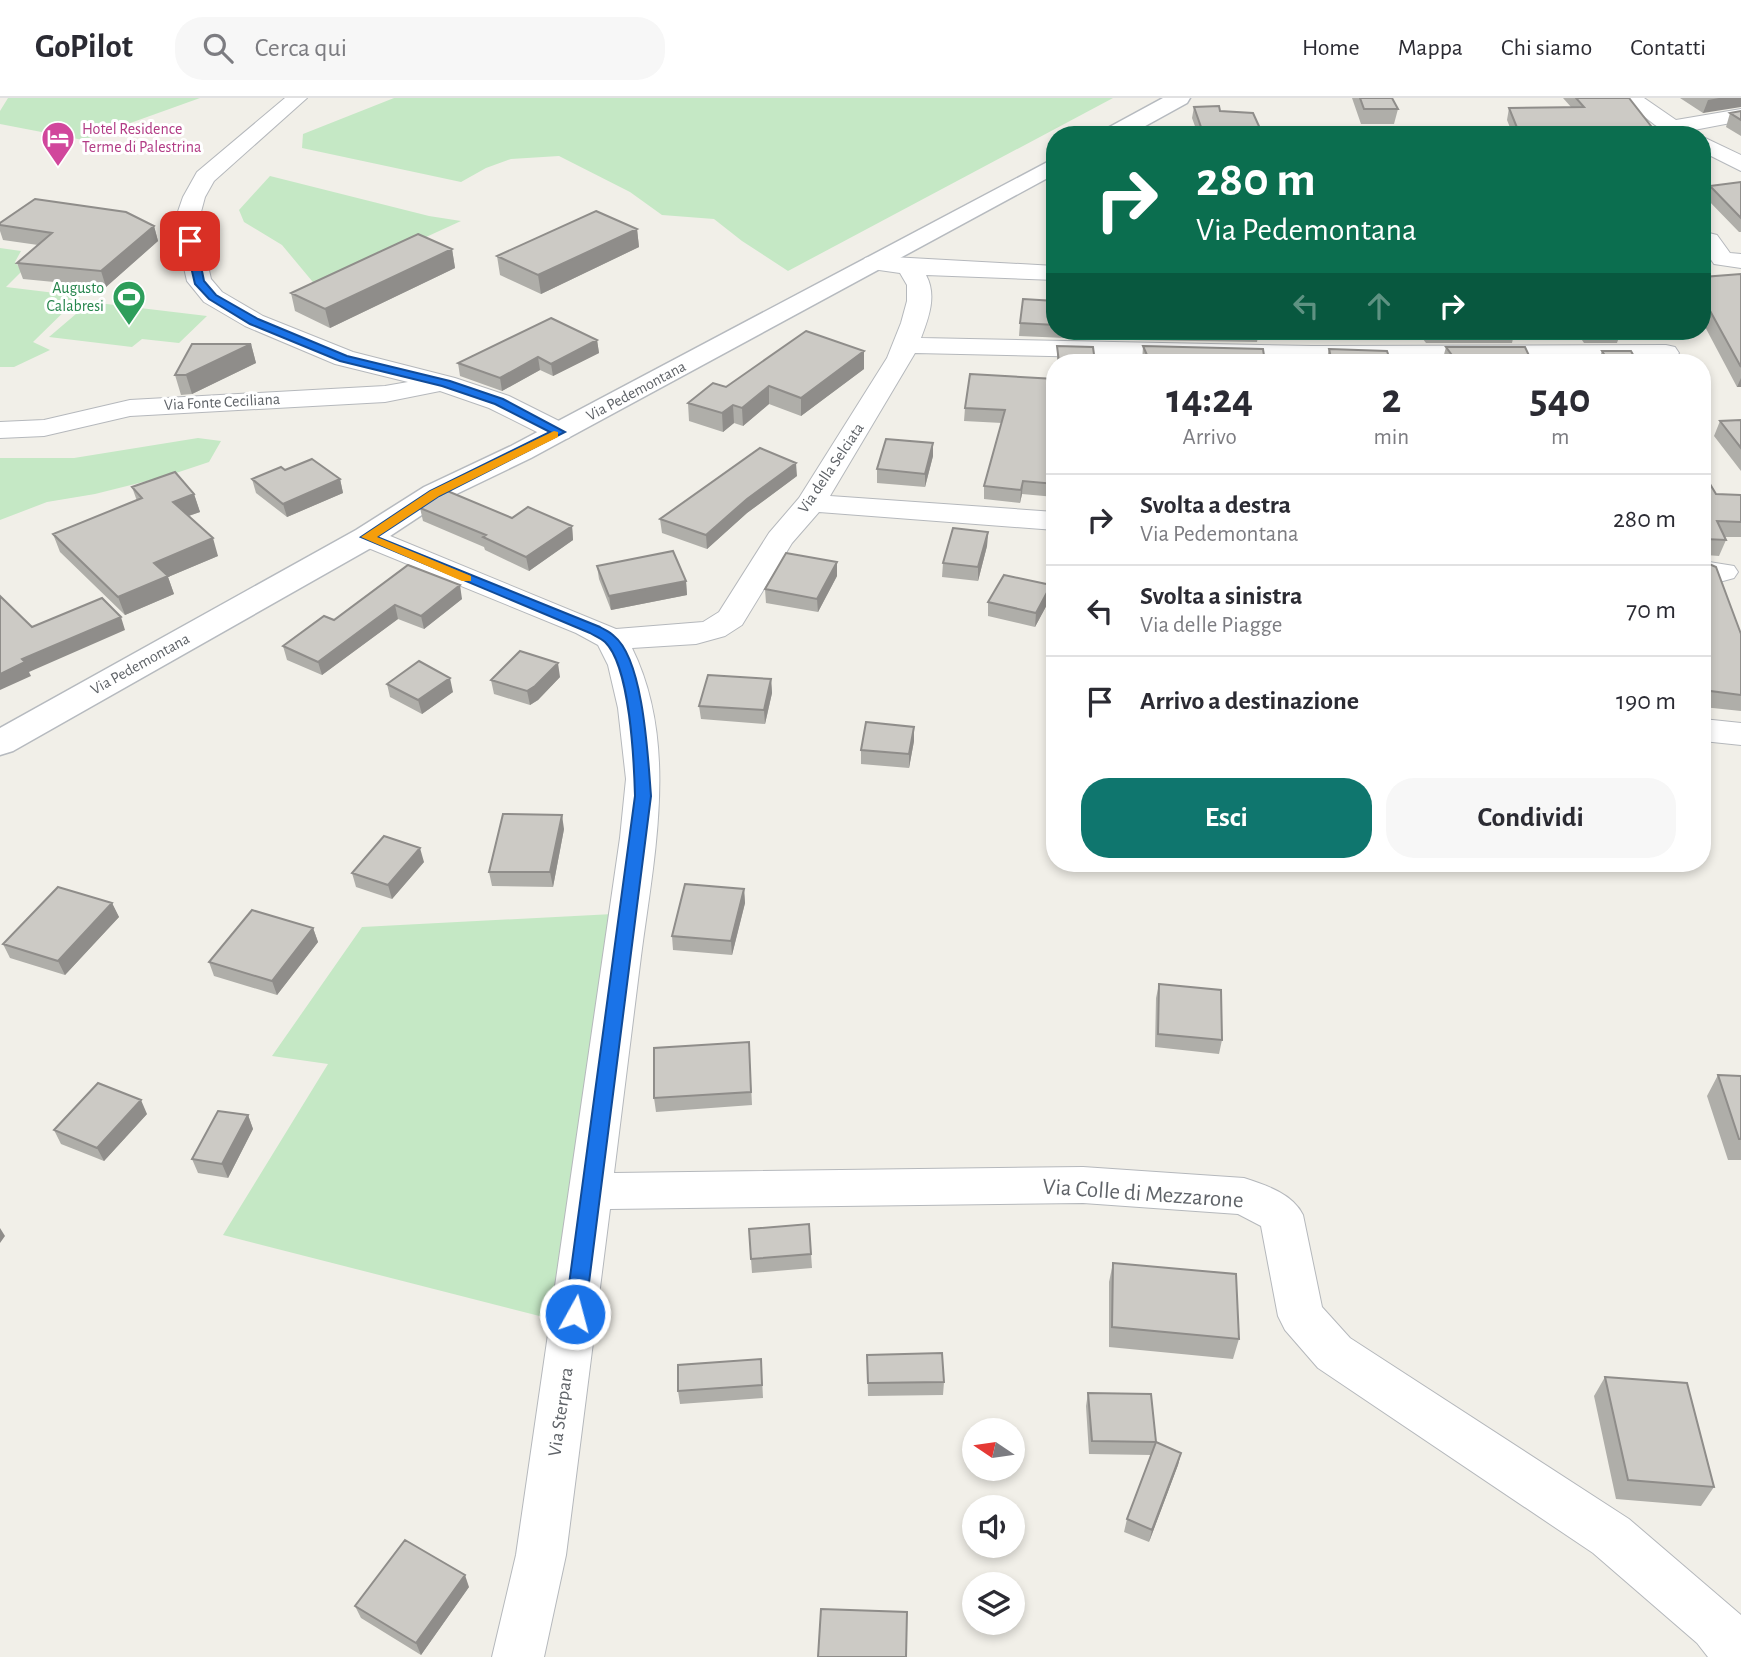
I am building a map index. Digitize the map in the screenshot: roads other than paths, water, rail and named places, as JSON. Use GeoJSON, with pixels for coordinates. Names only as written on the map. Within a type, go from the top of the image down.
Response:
{"type":"FeatureCollection","features":[{"type":"Feature","properties":{"kind":"street"},"geometry":{"type":"LineString","coordinates":[[297,98],[205,177],[194,197],[186,223],[199,281],[212,297],[254,321],[318,348],[344,358],[446,384],[499,402],[559,432]]}},
{"type":"Feature","properties":{"kind":"street"},"geometry":{"type":"LineString","coordinates":[[1128,126],[1179,98]]}},
{"type":"Feature","properties":{"kind":"street"},"geometry":{"type":"LineString","coordinates":[[1631,98],[1673,126]]}},
{"type":"Feature","properties":{"kind":"street"},"geometry":{"type":"LineString","coordinates":[[1699,126],[1741,115]]}},
{"type":"Feature","properties":{"kind":"street"},"geometry":{"type":"LineString","coordinates":[[1711,148],[1740,164]]}},
{"type":"Feature","properties":{"kind":"street","name":"Via Pedemontana"},"geometry":{"type":"LineString","coordinates":[[0,743],[368,537],[435,493],[559,432],[1046,170]]}},
{"type":"Feature","properties":{"kind":"street"},"geometry":{"type":"LineString","coordinates":[[1711,240],[1741,241]]}},
{"type":"Feature","properties":{"kind":"street"},"geometry":{"type":"LineString","coordinates":[[1711,246],[1722,259],[1741,261]]}},
{"type":"Feature","properties":{"kind":"street"},"geometry":{"type":"LineString","coordinates":[[874,263],[1046,273]]}},
{"type":"Feature","properties":{"kind":"street","name":"Via della Selciata"},"geometry":{"type":"LineString","coordinates":[[611,639],[696,634],[722,625],[737,611],[780,539],[811,503],[880,394],[906,345],[917,314],[920,290],[918,280],[909,267]]}},
{"type":"Feature","properties":{"kind":"street"},"geometry":{"type":"LineString","coordinates":[[906,345],[1312,354],[1666,353]]}},
{"type":"Feature","properties":{"kind":"street","name":"Via Fonte Ceciliana"},"geometry":{"type":"LineString","coordinates":[[0,430],[44,428],[130,408],[386,394],[446,384]]}},
{"type":"Feature","properties":{"kind":"street"},"geometry":{"type":"LineString","coordinates":[[811,503],[1046,520]]}},
{"type":"Feature","properties":{"kind":"street"},"geometry":{"type":"LineString","coordinates":[[368,537],[587,626],[611,639]]}},
{"type":"Feature","properties":{"kind":"street","name":"Via Sterpara"},"geometry":{"type":"LineString","coordinates":[[518,1657],[541,1555],[643,796],[642,751],[635,708],[624,665],[611,639]]}},
{"type":"Feature","properties":{"kind":"street"},"geometry":{"type":"LineString","coordinates":[[1711,731],[1741,734]]}},
{"type":"Feature","properties":{"kind":"street","name":"Via Colle di Mezzarone"},"geometry":{"type":"LineString","coordinates":[[591,1191],[1083,1185],[1244,1196],[1281,1215],[1301,1316],[1334,1353],[1611,1536],[1715,1625],[1741,1656]]}},
{"type":"Feature","properties":{"kind":"place","name":"Hotel Residence Terme di Palestrina"},"geometry":{"type":"Point","coordinates":[58,168]}},
{"type":"Feature","properties":{"kind":"place","name":"Augusto Calabresi"},"geometry":{"type":"Point","coordinates":[129,327]}}]}
